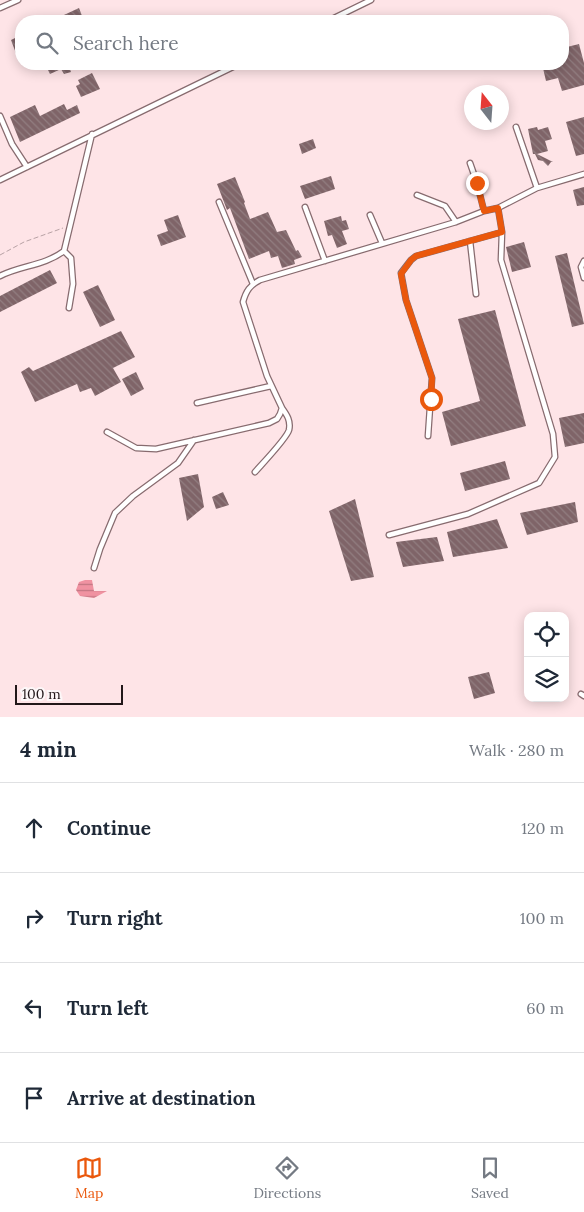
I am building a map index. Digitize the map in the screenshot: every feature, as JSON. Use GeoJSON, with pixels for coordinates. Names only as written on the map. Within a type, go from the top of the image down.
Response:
{"type":"FeatureCollection","features":[{"type":"Feature","properties":{"kind":"lane"},"geometry":{"type":"LineString","coordinates":[[0,8],[18,0]]}},
{"type":"Feature","properties":{"kind":"lane"},"geometry":{"type":"LineString","coordinates":[[340,15],[371,0]]}},
{"type":"Feature","properties":{"kind":"lane"},"geometry":{"type":"LineString","coordinates":[[0,180],[226,70]]}},
{"type":"Feature","properties":{"kind":"lane"},"geometry":{"type":"LineString","coordinates":[[0,116],[12,144],[27,167]]}},
{"type":"Feature","properties":{"kind":"lane"},"geometry":{"type":"LineString","coordinates":[[516,127],[538,188]]}},
{"type":"Feature","properties":{"kind":"lane"},"geometry":{"type":"LineString","coordinates":[[0,276],[13,270],[52,260],[64,251],[92,134]]}},
{"type":"Feature","properties":{"kind":"lane"},"geometry":{"type":"LineString","coordinates":[[470,163],[484,211]]}},
{"type":"Feature","properties":{"kind":"lane"},"geometry":{"type":"LineString","coordinates":[[255,472],[289,433],[290,423],[271,386],[243,302],[246,292],[253,284],[260,280],[325,260],[456,222],[484,211],[498,208],[538,188],[584,174]]}},
{"type":"Feature","properties":{"kind":"lane"},"geometry":{"type":"LineString","coordinates":[[417,195],[445,206],[456,222]]}},
{"type":"Feature","properties":{"kind":"lane"},"geometry":{"type":"LineString","coordinates":[[219,202],[253,284]]}},
{"type":"Feature","properties":{"kind":"lane"},"geometry":{"type":"LineString","coordinates":[[305,208],[325,260]]}},
{"type":"Feature","properties":{"kind":"lane"},"geometry":{"type":"LineString","coordinates":[[389,535],[468,514],[539,483],[555,456],[553,434],[501,260],[502,232],[498,208]]}},
{"type":"Feature","properties":{"kind":"lane"},"geometry":{"type":"LineString","coordinates":[[370,215],[382,243]]}},
{"type":"Feature","properties":{"kind":"lane"},"geometry":{"type":"LineString","coordinates":[[428,436],[432,378],[406,300],[401,274],[416,256],[502,232]]}},
{"type":"Feature","properties":{"kind":"lane"},"geometry":{"type":"LineString","coordinates":[[470,241],[476,294]]}},
{"type":"Feature","properties":{"kind":"lane"},"geometry":{"type":"LineString","coordinates":[[64,251],[71,258],[73,284],[69,308]]}},
{"type":"Feature","properties":{"kind":"lane"},"geometry":{"type":"LineString","coordinates":[[584,262],[581,267],[584,278]]}},
{"type":"Feature","properties":{"kind":"lane"},"geometry":{"type":"LineString","coordinates":[[197,403],[271,386]]}},
{"type":"Feature","properties":{"kind":"lane"},"geometry":{"type":"LineString","coordinates":[[107,432],[136,448],[156,449],[269,423],[277,419],[282,408]]}},
{"type":"Feature","properties":{"kind":"lane"},"geometry":{"type":"LineString","coordinates":[[94,568],[115,513],[133,496],[178,463],[194,440]]}},
{"type":"Feature","properties":{"kind":"path"},"geometry":{"type":"LineString","coordinates":[[0,255],[24,242],[69,226]]}},
{"type":"Feature","properties":{"kind":"shaded area"},"geometry":{"type":"Polygon","coordinates":[[[92,580],[94,591],[107,591],[94,598],[80,596],[76,590],[79,582],[92,580]]]}},
{"type":"Feature","properties":{"kind":"building"},"geometry":{"type":"Polygon","coordinates":[[[79,8],[82,15],[64,15],[79,8]]]}},
{"type":"Feature","properties":{"kind":"building"},"geometry":{"type":"Polygon","coordinates":[[[15,38],[15,51],[11,40],[15,38]]]}},
{"type":"Feature","properties":{"kind":"building"},"geometry":{"type":"Polygon","coordinates":[[[579,44],[584,63],[584,85],[562,91],[558,78],[546,81],[543,70],[569,70],[569,46],[579,44]]]}},
{"type":"Feature","properties":{"kind":"building"},"geometry":{"type":"Polygon","coordinates":[[[48,70],[59,70],[50,74],[48,70]]]}},
{"type":"Feature","properties":{"kind":"building"},"geometry":{"type":"Polygon","coordinates":[[[62,70],[70,70],[71,72],[64,74],[62,70]]]}},
{"type":"Feature","properties":{"kind":"building"},"geometry":{"type":"Polygon","coordinates":[[[92,73],[100,89],[81,97],[76,86],[80,84],[78,80],[92,73]]]}},
{"type":"Feature","properties":{"kind":"building"},"geometry":{"type":"Polygon","coordinates":[[[64,104],[67,110],[77,105],[80,113],[20,142],[10,117],[35,105],[40,116],[64,104]]]}},
{"type":"Feature","properties":{"kind":"building"},"geometry":{"type":"Polygon","coordinates":[[[584,117],[584,154],[576,156],[566,122],[584,117]]]}},
{"type":"Feature","properties":{"kind":"building"},"geometry":{"type":"Polygon","coordinates":[[[537,127],[538,130],[548,127],[552,139],[545,141],[548,151],[537,154],[553,162],[548,166],[543,161],[538,160],[535,154],[533,154],[528,129],[537,127]]]}},
{"type":"Feature","properties":{"kind":"building"},"geometry":{"type":"Polygon","coordinates":[[[313,139],[316,148],[302,154],[299,144],[313,139]]]}},
{"type":"Feature","properties":{"kind":"building"},"geometry":{"type":"Polygon","coordinates":[[[331,176],[335,189],[305,199],[300,186],[331,176]]]}},
{"type":"Feature","properties":{"kind":"building"},"geometry":{"type":"Polygon","coordinates":[[[235,177],[250,219],[268,212],[277,232],[286,230],[296,251],[298,250],[302,257],[294,260],[295,264],[282,268],[278,256],[271,258],[269,251],[249,259],[230,208],[227,210],[217,184],[235,177]]]}},
{"type":"Feature","properties":{"kind":"building"},"geometry":{"type":"Polygon","coordinates":[[[584,187],[584,205],[577,206],[573,190],[584,187]]]}},
{"type":"Feature","properties":{"kind":"building"},"geometry":{"type":"Polygon","coordinates":[[[178,215],[186,237],[161,246],[157,235],[168,231],[164,220],[178,215]]]}},
{"type":"Feature","properties":{"kind":"building"},"geometry":{"type":"Polygon","coordinates":[[[341,216],[342,221],[346,220],[349,229],[342,231],[347,244],[337,248],[332,235],[328,236],[324,221],[341,216]]]}},
{"type":"Feature","properties":{"kind":"building"},"geometry":{"type":"Polygon","coordinates":[[[524,242],[531,267],[512,272],[506,247],[524,242]]]}},
{"type":"Feature","properties":{"kind":"building"},"geometry":{"type":"Polygon","coordinates":[[[567,253],[584,324],[572,327],[555,256],[567,253]]]}},
{"type":"Feature","properties":{"kind":"building"},"geometry":{"type":"Polygon","coordinates":[[[50,270],[57,283],[0,312],[0,296],[50,270]]]}},
{"type":"Feature","properties":{"kind":"building"},"geometry":{"type":"Polygon","coordinates":[[[98,285],[115,320],[100,327],[83,292],[98,285]]]}},
{"type":"Feature","properties":{"kind":"building"},"geometry":{"type":"Polygon","coordinates":[[[495,310],[526,426],[451,446],[442,412],[480,401],[458,319],[495,310]]]}},
{"type":"Feature","properties":{"kind":"building"},"geometry":{"type":"Polygon","coordinates":[[[121,331],[135,357],[113,368],[121,382],[95,396],[91,388],[80,392],[77,384],[35,402],[21,372],[29,367],[33,371],[121,331]]]}},
{"type":"Feature","properties":{"kind":"building"},"geometry":{"type":"Polygon","coordinates":[[[136,372],[144,389],[131,396],[122,379],[136,372]]]}},
{"type":"Feature","properties":{"kind":"building"},"geometry":{"type":"Polygon","coordinates":[[[584,413],[584,443],[565,447],[559,418],[584,413]]]}},
{"type":"Feature","properties":{"kind":"building"},"geometry":{"type":"Polygon","coordinates":[[[505,461],[510,479],[465,491],[460,473],[505,461]]]}},
{"type":"Feature","properties":{"kind":"building"},"geometry":{"type":"Polygon","coordinates":[[[198,474],[204,507],[187,521],[179,478],[198,474]]]}},
{"type":"Feature","properties":{"kind":"building"},"geometry":{"type":"Polygon","coordinates":[[[223,492],[229,505],[216,509],[212,497],[223,492]]]}},
{"type":"Feature","properties":{"kind":"building"},"geometry":{"type":"Polygon","coordinates":[[[355,499],[374,577],[351,581],[329,511],[355,499]]]}},
{"type":"Feature","properties":{"kind":"building"},"geometry":{"type":"Polygon","coordinates":[[[575,502],[578,522],[527,535],[520,513],[575,502]]]}},
{"type":"Feature","properties":{"kind":"building"},"geometry":{"type":"Polygon","coordinates":[[[497,519],[508,548],[453,557],[447,532],[497,519]]]}},
{"type":"Feature","properties":{"kind":"building"},"geometry":{"type":"Polygon","coordinates":[[[437,537],[444,561],[403,567],[396,542],[437,537]]]}},
{"type":"Feature","properties":{"kind":"building"},"geometry":{"type":"Polygon","coordinates":[[[489,672],[495,693],[474,699],[468,677],[489,672]]]}},
{"type":"Feature","properties":{"kind":"route"},"geometry":{"type":"LineString","coordinates":[[431,399],[432,378],[406,300],[401,274],[416,256],[502,232],[498,208],[484,211],[477,183]]}}]}
